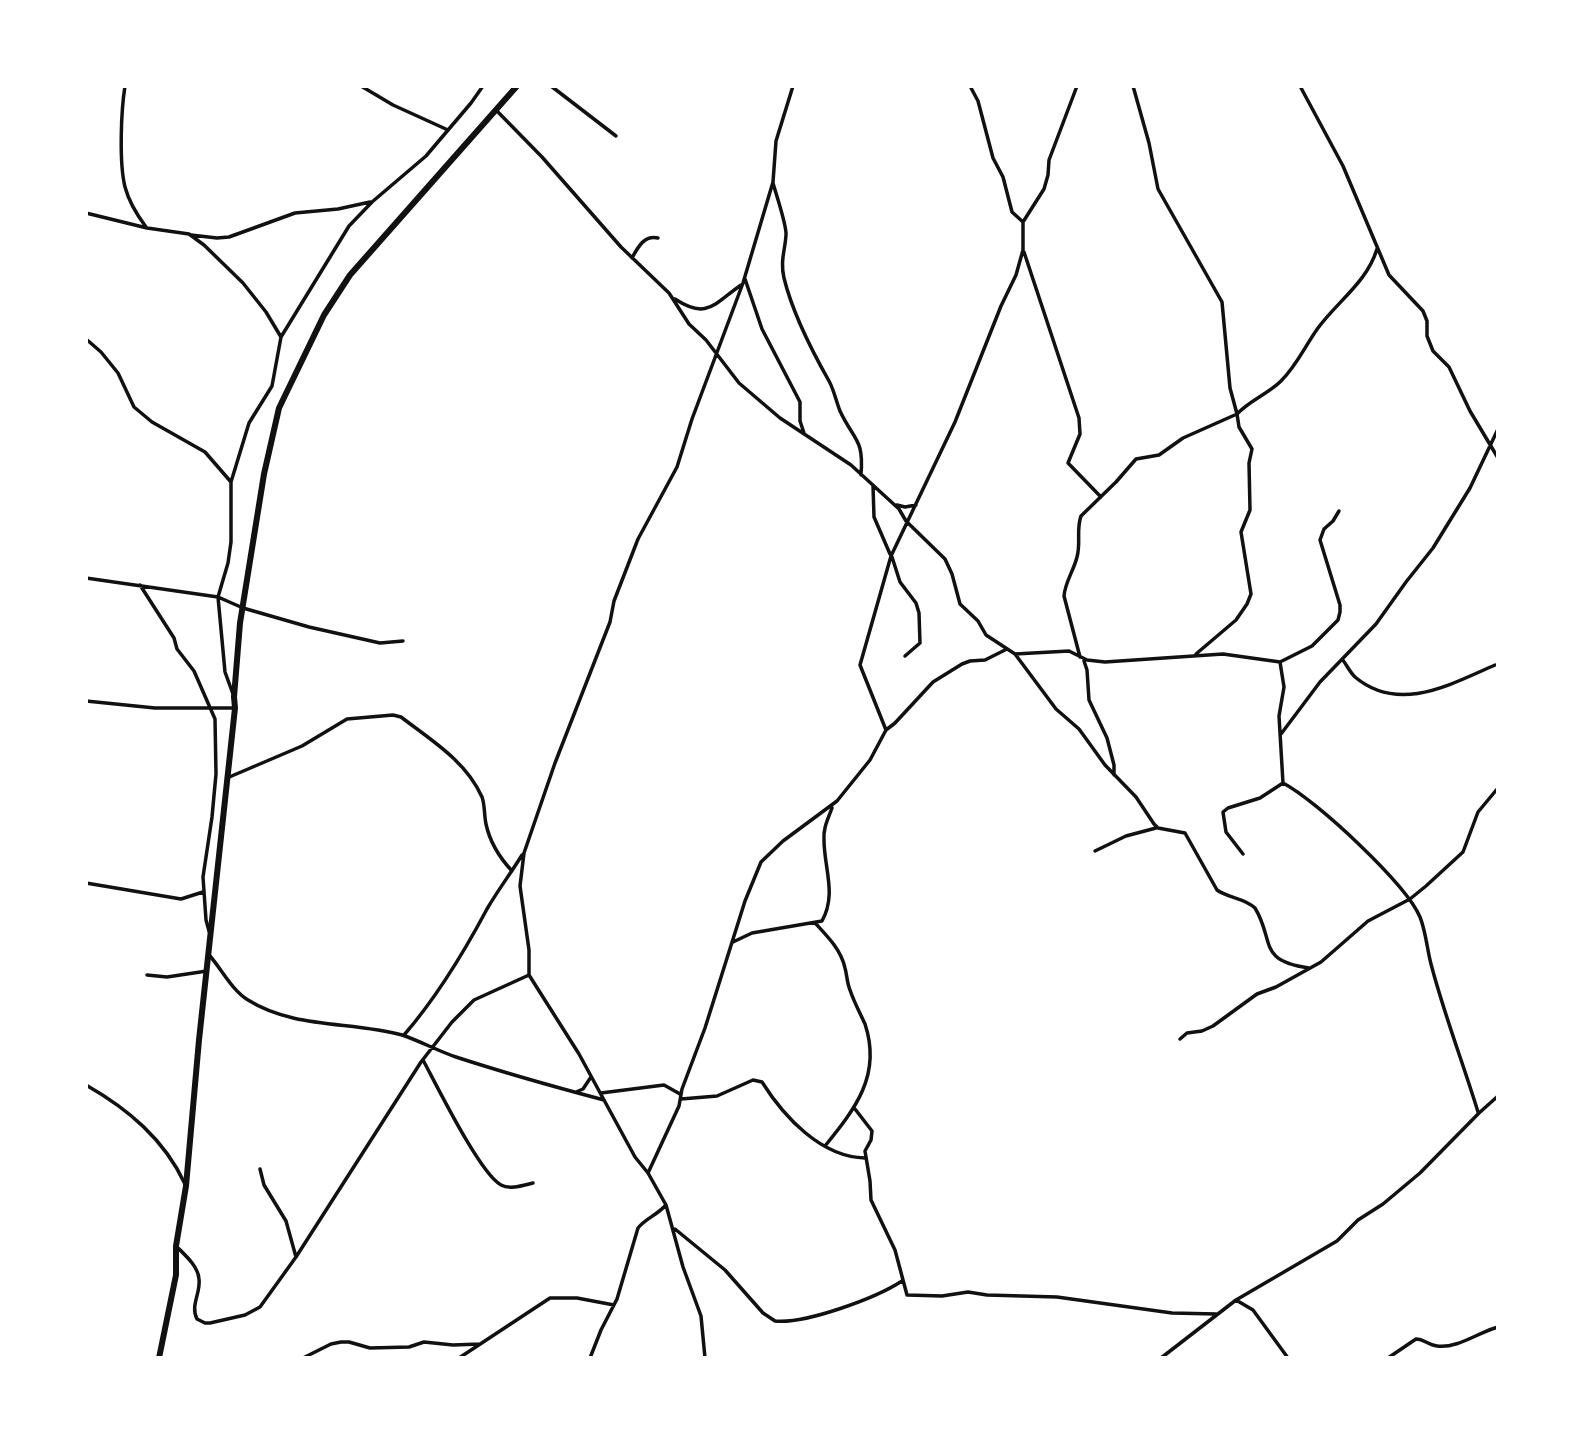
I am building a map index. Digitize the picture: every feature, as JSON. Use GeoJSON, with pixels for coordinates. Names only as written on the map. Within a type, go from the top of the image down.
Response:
{"type":"FeatureCollection","features":[{"type":"Feature","properties":{"kind":"highway"},"geometry":{"type":"LineString","coordinates":[[159,1358],[176,1275],[176,1246],[186,1186],[243,608],[264,474],[278,408],[313,336],[350,275],[517,86]]}},
{"type":"Feature","properties":{"kind":"street"},"geometry":{"type":"LineString","coordinates":[[125,86],[122,125],[125,186],[138,217],[147,228]]}},
{"type":"Feature","properties":{"kind":"street"},"geometry":{"type":"LineString","coordinates":[[360,86],[393,105],[448,130]]}},
{"type":"Feature","properties":{"kind":"street"},"geometry":{"type":"LineString","coordinates":[[234,696],[225,672],[218,597],[228,563],[231,482],[249,423],[272,386],[281,337],[349,226],[372,202],[416,165],[483,86]]}},
{"type":"Feature","properties":{"kind":"street"},"geometry":{"type":"LineString","coordinates":[[551,86],[617,136]]}},
{"type":"Feature","properties":{"kind":"street"},"geometry":{"type":"LineString","coordinates":[[705,1358],[701,1316],[683,1267],[666,1205],[529,975],[529,950],[520,886],[524,853],[555,763],[610,622],[614,601],[638,540],[677,467],[716,352],[743,283],[773,182],[776,141],[784,110],[796,86]]}},
{"type":"Feature","properties":{"kind":"street"},"geometry":{"type":"LineString","coordinates":[[970,86],[978,101],[993,158],[1003,177],[1012,212],[1023,222]]}},
{"type":"Feature","properties":{"kind":"street"},"geometry":{"type":"LineString","coordinates":[[886,730],[860,665],[891,555],[962,405],[1016,275],[1023,250],[1023,222],[1046,182],[1049,159],[1077,86]]}},
{"type":"Feature","properties":{"kind":"street"},"geometry":{"type":"LineString","coordinates":[[1133,86],[1149,143],[1158,189],[1223,302],[1230,388],[1239,427],[1252,449],[1249,463],[1250,510],[1241,532],[1251,594],[1236,620],[1196,654]]}},
{"type":"Feature","properties":{"kind":"street"},"geometry":{"type":"LineString","coordinates":[[1300,86],[1343,166],[1389,275],[1423,311],[1427,321],[1427,336],[1433,351],[1449,367],[1470,411],[1491,442],[1498,458]]}},
{"type":"Feature","properties":{"kind":"street"},"geometry":{"type":"LineString","coordinates":[[495,108],[632,258],[673,298],[691,309],[700,310],[709,308],[743,283]]}},
{"type":"Feature","properties":{"kind":"street"},"geometry":{"type":"LineString","coordinates":[[773,182],[786,230],[781,256],[786,287],[813,355],[830,384],[842,415],[859,441],[861,475]]}},
{"type":"Feature","properties":{"kind":"street"},"geometry":{"type":"LineString","coordinates":[[86,212],[147,228],[217,238],[229,237],[295,213],[338,209],[372,202]]}},
{"type":"Feature","properties":{"kind":"street"},"geometry":{"type":"LineString","coordinates":[[189,234],[243,283],[266,312],[281,337]]}},
{"type":"Feature","properties":{"kind":"street"},"geometry":{"type":"LineString","coordinates":[[632,258],[645,239],[653,236],[658,238]]}},
{"type":"Feature","properties":{"kind":"street"},"geometry":{"type":"LineString","coordinates":[[1114,775],[1107,738],[1089,700],[1087,665],[1081,657],[1065,606],[1065,588],[1078,554],[1079,522],[1090,506],[1136,458],[1159,455],[1183,438],[1237,414],[1252,400],[1276,385],[1293,368],[1317,329],[1366,272],[1377,249]]}},
{"type":"Feature","properties":{"kind":"street"},"geometry":{"type":"LineString","coordinates":[[1023,250],[1079,418],[1080,434],[1068,463],[1101,497]]}},
{"type":"Feature","properties":{"kind":"street"},"geometry":{"type":"LineString","coordinates":[[745,277],[762,329],[800,402],[800,421],[804,433]]}},
{"type":"Feature","properties":{"kind":"street"},"geometry":{"type":"LineString","coordinates":[[673,298],[689,324],[716,352],[740,383],[780,418],[843,459],[895,505],[906,522],[945,559],[960,604],[978,621],[986,635],[1015,654],[1065,651],[1094,662],[1105,663],[1196,654],[1223,654],[1280,662],[1312,646],[1338,620],[1340,605],[1320,540],[1324,529],[1333,521],[1339,510]]}},
{"type":"Feature","properties":{"kind":"street"},"geometry":{"type":"LineString","coordinates":[[86,339],[118,373],[134,407],[152,422],[205,453],[231,482]]}},
{"type":"Feature","properties":{"kind":"street"},"geometry":{"type":"LineString","coordinates":[[1281,734],[1320,682],[1376,625],[1405,582],[1433,548],[1466,495],[1498,429]]}},
{"type":"Feature","properties":{"kind":"street"},"geometry":{"type":"LineString","coordinates":[[873,486],[874,517],[900,582],[912,597],[919,613],[920,643],[905,656]]}},
{"type":"Feature","properties":{"kind":"street"},"geometry":{"type":"LineString","coordinates":[[895,505],[916,505]]}},
{"type":"Feature","properties":{"kind":"street"},"geometry":{"type":"LineString","coordinates":[[86,578],[218,597],[243,608],[309,627],[380,643],[403,641]]}},
{"type":"Feature","properties":{"kind":"street"},"geometry":{"type":"LineString","coordinates":[[140,585],[174,638],[177,649],[194,671],[212,709],[217,736],[216,774],[203,877],[206,920],[211,936]]}},
{"type":"Feature","properties":{"kind":"street"},"geometry":{"type":"LineString","coordinates":[[648,1173],[672,1126],[731,943],[761,862],[783,841],[832,806],[865,768],[886,730],[933,682],[962,664],[985,660],[1006,650]]}},
{"type":"Feature","properties":{"kind":"street"},"geometry":{"type":"LineString","coordinates":[[1015,654],[1050,702],[1086,737],[1105,765],[1136,797],[1158,828]]}},
{"type":"Feature","properties":{"kind":"street"},"geometry":{"type":"LineString","coordinates":[[1342,659],[1352,674],[1367,684],[1414,695],[1433,691],[1495,665]]}},
{"type":"Feature","properties":{"kind":"street"},"geometry":{"type":"LineString","coordinates":[[1280,662],[1284,687],[1279,716],[1283,783]]}},
{"type":"Feature","properties":{"kind":"street"},"geometry":{"type":"LineString","coordinates":[[86,701],[155,708],[235,708]]}},
{"type":"Feature","properties":{"kind":"street"},"geometry":{"type":"LineString","coordinates":[[227,778],[302,746],[347,719],[393,715],[401,717],[439,745],[469,776],[482,797],[492,843],[512,871]]}},
{"type":"Feature","properties":{"kind":"street"},"geometry":{"type":"LineString","coordinates":[[1243,854],[1226,832],[1223,812],[1260,798],[1283,783]]}},
{"type":"Feature","properties":{"kind":"street"},"geometry":{"type":"LineString","coordinates":[[1283,783],[1322,810],[1364,850],[1410,900],[1420,916],[1431,964],[1479,1113]]}},
{"type":"Feature","properties":{"kind":"street"},"geometry":{"type":"LineString","coordinates":[[1181,1039],[1187,1033],[1213,1026],[1257,994],[1276,987],[1328,958],[1367,921],[1410,900],[1463,852],[1478,812],[1498,788]]}},
{"type":"Feature","properties":{"kind":"street"},"geometry":{"type":"LineString","coordinates":[[731,943],[752,933],[816,923],[824,917],[830,897],[824,834],[832,806]]}},
{"type":"Feature","properties":{"kind":"street"},"geometry":{"type":"LineString","coordinates":[[1095,850],[1144,830],[1158,828],[1185,833],[1217,890],[1253,905],[1258,912],[1269,949],[1274,955],[1294,966],[1309,968]]}},
{"type":"Feature","properties":{"kind":"street"},"geometry":{"type":"LineString","coordinates":[[404,1036],[452,970],[524,853]]}},
{"type":"Feature","properties":{"kind":"street"},"geometry":{"type":"LineString","coordinates":[[86,883],[181,899],[204,892]]}},
{"type":"Feature","properties":{"kind":"street"},"geometry":{"type":"LineString","coordinates":[[816,923],[835,945],[845,966],[849,988],[868,1038],[870,1072],[855,1109],[825,1146]]}},
{"type":"Feature","properties":{"kind":"street"},"geometry":{"type":"LineString","coordinates":[[209,956],[239,992],[265,1009],[298,1019],[404,1036],[519,1077],[604,1100]]}},
{"type":"Feature","properties":{"kind":"street"},"geometry":{"type":"LineString","coordinates":[[147,975],[167,977],[207,971]]}},
{"type":"Feature","properties":{"kind":"street"},"geometry":{"type":"LineString","coordinates":[[176,1246],[196,1268],[200,1278],[194,1316],[205,1323],[256,1310],[296,1257],[423,1060],[452,1022],[474,1000],[529,975]]}},
{"type":"Feature","properties":{"kind":"street"},"geometry":{"type":"LineString","coordinates":[[423,1060],[454,1117],[490,1174],[503,1186],[533,1183]]}},
{"type":"Feature","properties":{"kind":"street"},"geometry":{"type":"LineString","coordinates":[[575,1092],[583,1089],[591,1077]]}},
{"type":"Feature","properties":{"kind":"street"},"geometry":{"type":"LineString","coordinates":[[601,1093],[664,1085],[681,1096],[716,1096],[752,1080],[758,1081],[762,1082],[770,1096],[791,1119],[825,1146],[849,1157],[865,1158]]}},
{"type":"Feature","properties":{"kind":"street"},"geometry":{"type":"LineString","coordinates":[[86,1084],[126,1111],[161,1144],[170,1154],[186,1186]]}},
{"type":"Feature","properties":{"kind":"street"},"geometry":{"type":"LineString","coordinates":[[1161,1358],[1236,1300],[1337,1241],[1358,1220],[1383,1204],[1426,1168],[1498,1096]]}},
{"type":"Feature","properties":{"kind":"street"},"geometry":{"type":"LineString","coordinates":[[855,1109],[872,1131],[871,1140],[864,1151],[871,1200],[898,1256],[906,1294],[942,1296],[968,1292],[1057,1297],[1172,1313],[1216,1314]]}},
{"type":"Feature","properties":{"kind":"street"},"geometry":{"type":"LineString","coordinates":[[260,1169],[264,1185],[286,1221],[296,1257]]}},
{"type":"Feature","properties":{"kind":"street"},"geometry":{"type":"LineString","coordinates":[[590,1358],[614,1305],[638,1228],[666,1205]]}},
{"type":"Feature","properties":{"kind":"street"},"geometry":{"type":"LineString","coordinates":[[673,1227],[725,1270],[763,1313],[775,1321],[818,1315],[902,1281]]}},
{"type":"Feature","properties":{"kind":"street"},"geometry":{"type":"LineString","coordinates":[[459,1358],[550,1298],[562,1296],[614,1305]]}},
{"type":"Feature","properties":{"kind":"street"},"geometry":{"type":"LineString","coordinates":[[1236,1300],[1253,1310],[1288,1358]]}},
{"type":"Feature","properties":{"kind":"street"},"geometry":{"type":"LineString","coordinates":[[1388,1358],[1416,1339],[1420,1338],[1437,1346],[1450,1346],[1498,1327]]}},
{"type":"Feature","properties":{"kind":"street"},"geometry":{"type":"LineString","coordinates":[[303,1358],[341,1342],[370,1348],[409,1347],[424,1342],[481,1344]]}}]}
